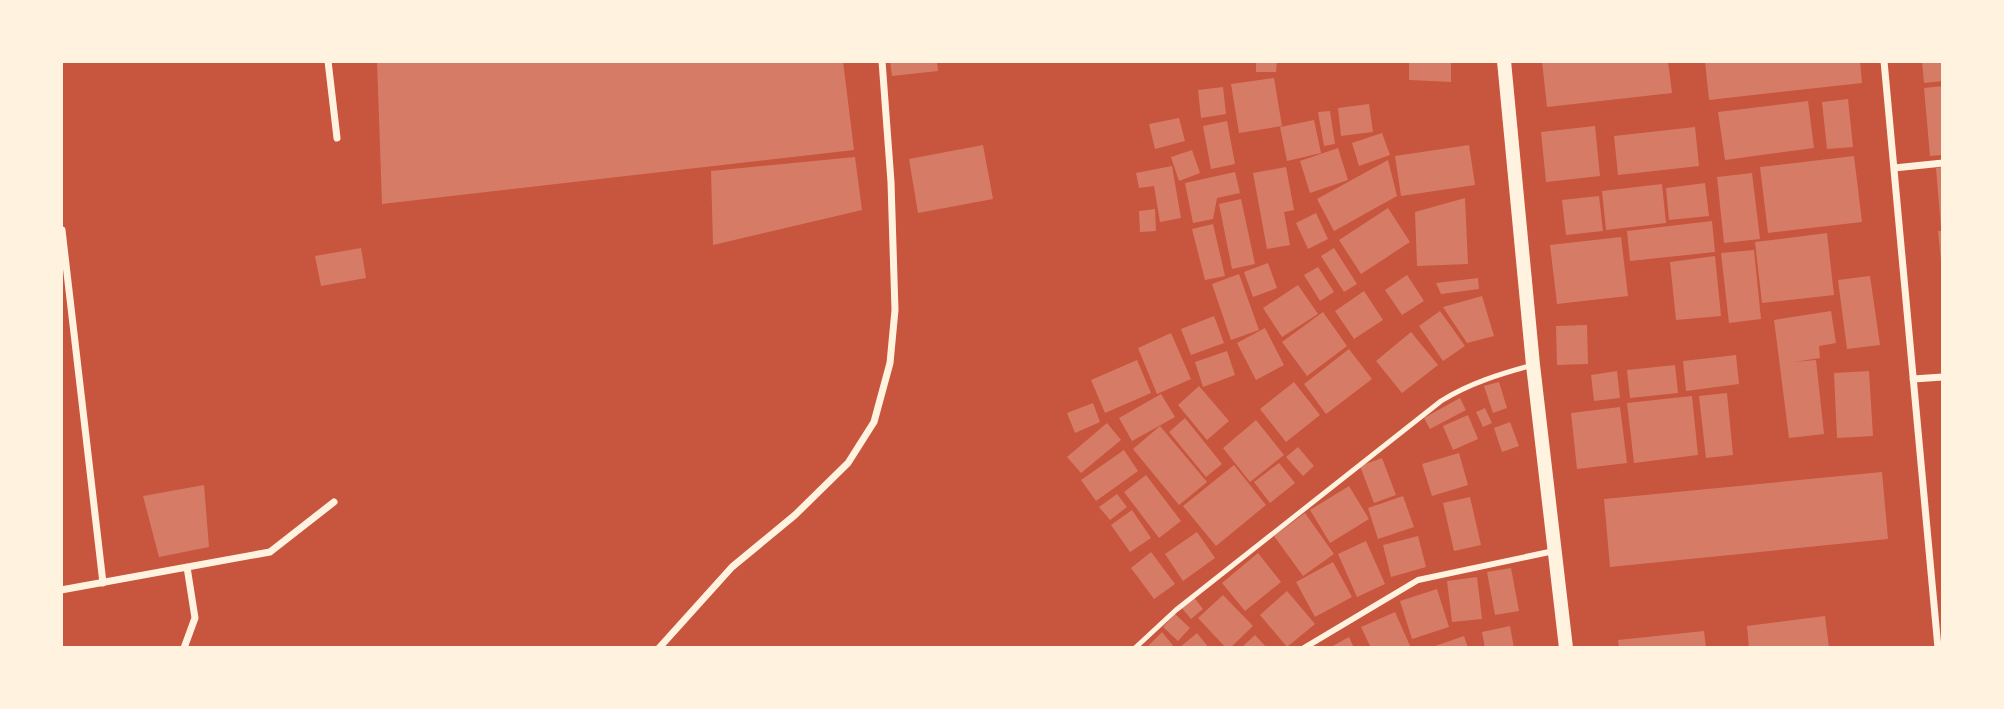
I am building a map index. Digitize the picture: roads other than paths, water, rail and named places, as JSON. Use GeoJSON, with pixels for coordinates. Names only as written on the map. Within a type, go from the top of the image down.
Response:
{"type":"FeatureCollection","features":[{"type":"Feature","properties":{"kind":"main road"},"geometry":{"type":"LineString","coordinates":[[1504,61],[1533,365],[1566,648]]}},
{"type":"Feature","properties":{"kind":"street"},"geometry":{"type":"LineString","coordinates":[[328,61],[337,138]]}},
{"type":"Feature","properties":{"kind":"street"},"geometry":{"type":"LineString","coordinates":[[659,648],[732,566],[795,515],[848,463],[874,422],[890,363],[895,310],[891,182],[882,61]]}},
{"type":"Feature","properties":{"kind":"street"},"geometry":{"type":"LineString","coordinates":[[1884,61],[1913,379],[1938,603],[1938,648]]}},
{"type":"Feature","properties":{"kind":"street"},"geometry":{"type":"LineString","coordinates":[[1894,169],[1943,163]]}},
{"type":"Feature","properties":{"kind":"street"},"geometry":{"type":"LineString","coordinates":[[62,229],[103,583]]}},
{"type":"Feature","properties":{"kind":"street"},"geometry":{"type":"LineString","coordinates":[[1913,379],[1943,377]]}},
{"type":"Feature","properties":{"kind":"street"},"geometry":{"type":"LineString","coordinates":[[61,590],[270,552],[334,502]]}},
{"type":"Feature","properties":{"kind":"street"},"geometry":{"type":"LineString","coordinates":[[1304,648],[1418,580],[1556,551]]}},
{"type":"Feature","properties":{"kind":"street"},"geometry":{"type":"LineString","coordinates":[[184,648],[195,618],[187,567]]}},
{"type":"Feature","properties":{"kind":"lane"},"geometry":{"type":"LineString","coordinates":[[1135,648],[1176,610],[1441,401],[1490,377],[1533,365]]}}]}
